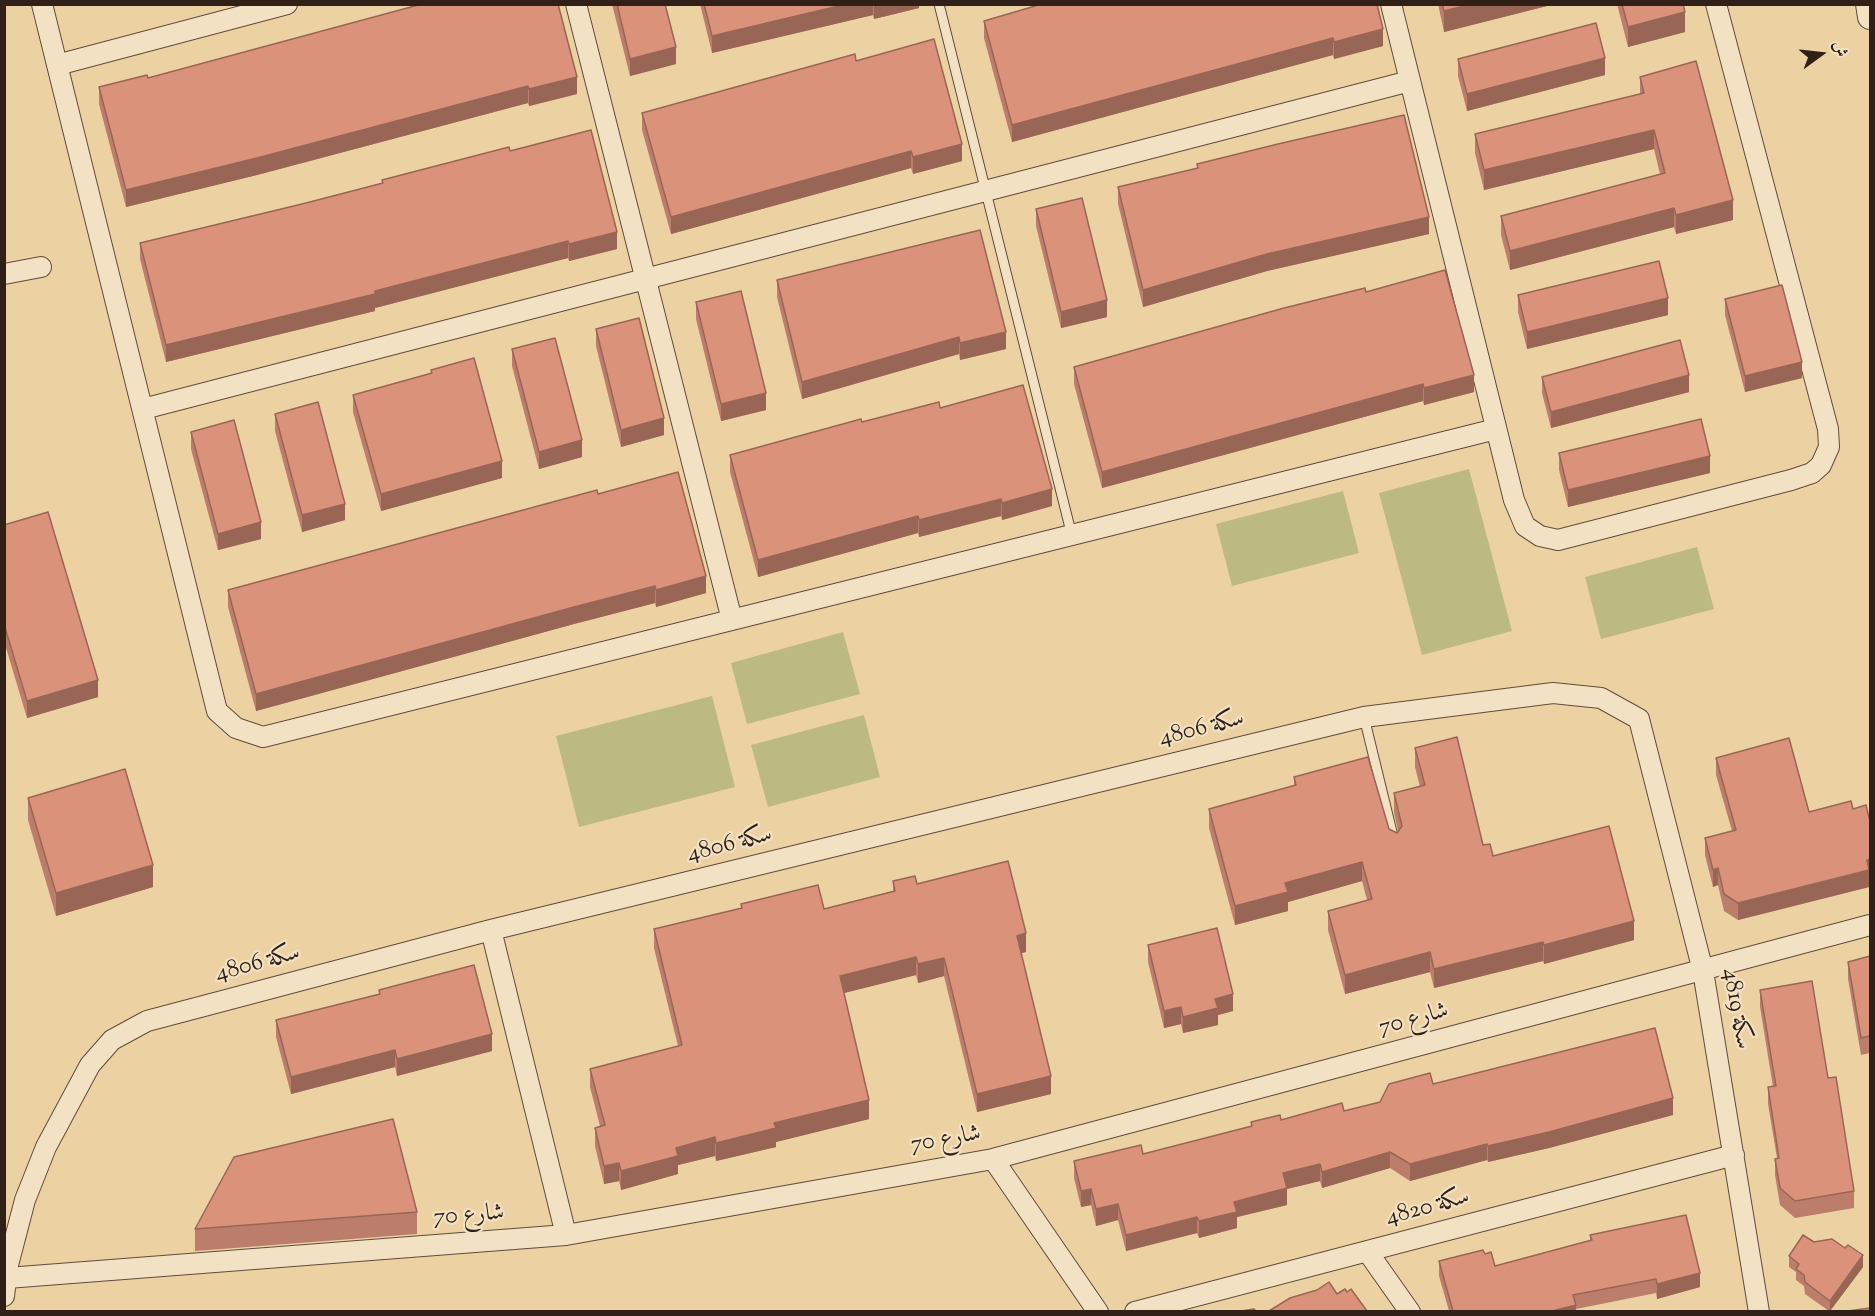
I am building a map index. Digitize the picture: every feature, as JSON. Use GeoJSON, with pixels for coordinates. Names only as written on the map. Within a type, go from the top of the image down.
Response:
{"type":"FeatureCollection","features":[{"type":"Feature","properties":{"kind":"street"},"geometry":{"type":"LineString","coordinates":[[42,4],[217,711],[236,728],[263,736],[1496,429]]}},
{"type":"Feature","properties":{"kind":"street"},"geometry":{"type":"LineString","coordinates":[[57,65],[287,4]]}},
{"type":"Feature","properties":{"kind":"street"},"geometry":{"type":"LineString","coordinates":[[576,4],[732,620]]}},
{"type":"Feature","properties":{"kind":"street"},"geometry":{"type":"LineString","coordinates":[[1391,4],[1514,500],[1525,525],[1540,536],[1557,540],[1812,473],[1821,465],[1829,447],[1828,429],[1716,4]]}},
{"type":"Feature","properties":{"kind":"street"},"geometry":{"type":"LineString","coordinates":[[1868,4],[1870,17]]}},
{"type":"Feature","properties":{"kind":"street"},"geometry":{"type":"LineString","coordinates":[[142,409],[1410,81]]}},
{"type":"Feature","properties":{"kind":"street"},"geometry":{"type":"LineString","coordinates":[[4,274],[41,267]]}},
{"type":"Feature","properties":{"kind":"street","name":"سكة 4806"},"geometry":{"type":"LineString","coordinates":[[5,1287],[25,1200],[46,1147],[90,1065],[112,1040],[147,1021],[491,930],[1364,717],[1553,693],[1601,698],[1639,719]]}},
{"type":"Feature","properties":{"kind":"street","name":"سكة 4819"},"geometry":{"type":"LineString","coordinates":[[1639,719],[1703,971],[1759,1311]]}},
{"type":"Feature","properties":{"kind":"street","name":"شارع 70"},"geometry":{"type":"LineString","coordinates":[[5,1287],[566,1235],[993,1159],[1870,926]]}},
{"type":"Feature","properties":{"kind":"street"},"geometry":{"type":"LineString","coordinates":[[491,930],[566,1235]]}},
{"type":"Feature","properties":{"kind":"street","name":"سكة 4820"},"geometry":{"type":"LineString","coordinates":[[1136,1311],[1734,1155]]}},
{"type":"Feature","properties":{"kind":"street"},"geometry":{"type":"LineString","coordinates":[[993,1159],[1098,1311]]}},
{"type":"Feature","properties":{"kind":"street"},"geometry":{"type":"LineString","coordinates":[[1367,1251],[1410,1311]]}},
{"type":"Feature","properties":{"kind":"lane"},"geometry":{"type":"LineString","coordinates":[[939,4],[1072,536]]}},
{"type":"Feature","properties":{"kind":"lane"},"geometry":{"type":"LineString","coordinates":[[1364,717],[1395,846]]}},
{"type":"Feature","properties":{"kind":"shaded area"},"geometry":{"type":"Polygon","coordinates":[[[1469,469],[1512,631],[1422,655],[1379,493],[1469,469]]]}},
{"type":"Feature","properties":{"kind":"shaded area"},"geometry":{"type":"Polygon","coordinates":[[[1343,491],[1359,553],[1232,586],[1216,524],[1343,491]]]}},
{"type":"Feature","properties":{"kind":"shaded area"},"geometry":{"type":"Polygon","coordinates":[[[1697,547],[1714,609],[1601,639],[1585,577],[1697,547]]]}},
{"type":"Feature","properties":{"kind":"shaded area"},"geometry":{"type":"Polygon","coordinates":[[[843,632],[860,694],[747,724],[731,663],[843,632]]]}},
{"type":"Feature","properties":{"kind":"shaded area"},"geometry":{"type":"Polygon","coordinates":[[[712,696],[735,787],[579,827],[556,736],[712,696]]]}},
{"type":"Feature","properties":{"kind":"shaded area"},"geometry":{"type":"Polygon","coordinates":[[[864,715],[880,777],[768,807],[751,745],[864,715]]]}},
{"type":"Feature","properties":{"kind":"building"},"geometry":{"type":"Polygon","coordinates":[[[422,4],[558,4],[577,77],[529,89],[528,86],[257,158],[126,190],[99,87],[147,75],[148,78],[422,4]]]}},
{"type":"Feature","properties":{"kind":"building"},"geometry":{"type":"Polygon","coordinates":[[[617,4],[665,4],[676,47],[630,59],[617,4]]]}},
{"type":"Feature","properties":{"kind":"building"},"geometry":{"type":"Polygon","coordinates":[[[704,4],[847,4],[712,36],[704,4]]]}},
{"type":"Feature","properties":{"kind":"building"},"geometry":{"type":"Polygon","coordinates":[[[1042,4],[1377,4],[1383,29],[1334,42],[1333,38],[1012,125],[984,21],[1042,4]]]}},
{"type":"Feature","properties":{"kind":"building"},"geometry":{"type":"Polygon","coordinates":[[[1442,4],[1472,4],[1444,11],[1442,4]]]}},
{"type":"Feature","properties":{"kind":"building"},"geometry":{"type":"Polygon","coordinates":[[[1622,4],[1683,4],[1685,12],[1628,27],[1622,4]]]}},
{"type":"Feature","properties":{"kind":"building"},"geometry":{"type":"Polygon","coordinates":[[[1596,23],[1605,58],[1467,94],[1458,59],[1596,23]]]}},
{"type":"Feature","properties":{"kind":"building"},"geometry":{"type":"Polygon","coordinates":[[[934,39],[962,144],[913,157],[911,151],[671,217],[642,113],[855,54],[856,61],[934,39]]]}},
{"type":"Feature","properties":{"kind":"building"},"geometry":{"type":"Polygon","coordinates":[[[1696,61],[1733,200],[1676,215],[1674,208],[1510,251],[1501,216],[1665,173],[1654,130],[1484,170],[1475,134],[1644,93],[1640,77],[1696,61]]]}},
{"type":"Feature","properties":{"kind":"building"},"geometry":{"type":"Polygon","coordinates":[[[1404,115],[1429,217],[1267,254],[1143,290],[1118,187],[1198,168],[1197,164],[1404,115]]]}},
{"type":"Feature","properties":{"kind":"building"},"geometry":{"type":"Polygon","coordinates":[[[591,130],[617,232],[569,244],[568,241],[375,291],[375,294],[166,345],[140,243],[383,183],[382,180],[509,147],[510,151],[591,130]]]}},
{"type":"Feature","properties":{"kind":"building"},"geometry":{"type":"Polygon","coordinates":[[[1082,198],[1107,300],[1061,312],[1036,209],[1082,198]]]}},
{"type":"Feature","properties":{"kind":"building"},"geometry":{"type":"Polygon","coordinates":[[[980,230],[1006,332],[960,343],[959,337],[802,382],[777,280],[980,230]]]}},
{"type":"Feature","properties":{"kind":"building"},"geometry":{"type":"Polygon","coordinates":[[[1659,261],[1668,298],[1527,332],[1518,295],[1659,261]]]}},
{"type":"Feature","properties":{"kind":"building"},"geometry":{"type":"Polygon","coordinates":[[[1445,270],[1474,375],[1424,388],[1423,384],[1102,472],[1074,367],[1284,308],[1365,288],[1366,292],[1445,270]]]}},
{"type":"Feature","properties":{"kind":"building"},"geometry":{"type":"Polygon","coordinates":[[[1782,285],[1802,362],[1745,376],[1725,299],[1782,285]]]}},
{"type":"Feature","properties":{"kind":"building"},"geometry":{"type":"Polygon","coordinates":[[[741,291],[766,393],[721,404],[696,302],[741,291]]]}},
{"type":"Feature","properties":{"kind":"building"},"geometry":{"type":"Polygon","coordinates":[[[639,318],[664,418],[621,430],[596,329],[639,318]]]}},
{"type":"Feature","properties":{"kind":"building"},"geometry":{"type":"Polygon","coordinates":[[[555,338],[582,440],[539,452],[512,349],[555,338]]]}},
{"type":"Feature","properties":{"kind":"building"},"geometry":{"type":"Polygon","coordinates":[[[1680,340],[1689,375],[1551,412],[1542,377],[1680,340]]]}},
{"type":"Feature","properties":{"kind":"building"},"geometry":{"type":"Polygon","coordinates":[[[474,358],[502,461],[381,494],[353,395],[432,373],[431,370],[474,358]]]}},
{"type":"Feature","properties":{"kind":"building"},"geometry":{"type":"Polygon","coordinates":[[[1023,385],[1052,489],[1002,503],[1001,499],[919,520],[918,516],[758,560],[730,455],[861,419],[862,422],[939,402],[940,408],[1023,385]]]}},
{"type":"Feature","properties":{"kind":"building"},"geometry":{"type":"Polygon","coordinates":[[[318,402],[345,504],[302,515],[275,414],[318,402]]]}},
{"type":"Feature","properties":{"kind":"building"},"geometry":{"type":"Polygon","coordinates":[[[1701,419],[1710,456],[1568,490],[1559,453],[1701,419]]]}},
{"type":"Feature","properties":{"kind":"building"},"geometry":{"type":"Polygon","coordinates":[[[234,420],[261,522],[218,534],[191,432],[234,420]]]}},
{"type":"Feature","properties":{"kind":"building"},"geometry":{"type":"Polygon","coordinates":[[[678,472],[706,576],[656,590],[655,586],[574,607],[256,694],[228,590],[597,490],[598,494],[678,472]]]}},
{"type":"Feature","properties":{"kind":"building"},"geometry":{"type":"Polygon","coordinates":[[[48,512],[98,680],[27,701],[4,624],[4,525],[48,512]]]}},
{"type":"Feature","properties":{"kind":"building"},"geometry":{"type":"Polygon","coordinates":[[[1457,737],[1483,845],[1490,844],[1493,856],[1609,826],[1634,921],[1544,945],[1543,942],[1434,969],[1430,952],[1345,975],[1328,911],[1372,899],[1362,862],[1285,883],[1288,892],[1235,906],[1209,809],[1296,785],[1294,777],[1368,757],[1389,829],[1397,833],[1402,826],[1394,793],[1425,785],[1415,748],[1457,737]]]}},
{"type":"Feature","properties":{"kind":"building"},"geometry":{"type":"Polygon","coordinates":[[[1789,738],[1809,812],[1851,801],[1853,809],[1866,805],[1870,818],[1870,859],[1867,860],[1869,870],[1738,903],[1724,894],[1718,868],[1713,870],[1705,838],[1736,830],[1716,758],[1789,738]]]}},
{"type":"Feature","properties":{"kind":"building"},"geometry":{"type":"Polygon","coordinates":[[[125,769],[153,865],[56,893],[28,798],[125,769]]]}},
{"type":"Feature","properties":{"kind":"building"},"geometry":{"type":"Polygon","coordinates":[[[1008,861],[1026,933],[1017,936],[1051,1076],[977,1094],[944,958],[918,964],[916,957],[840,976],[869,1100],[774,1123],[776,1128],[716,1143],[715,1137],[676,1148],[678,1156],[621,1171],[619,1163],[604,1166],[595,1128],[605,1125],[590,1069],[682,1045],[654,929],[742,908],[741,904],[818,885],[824,909],[895,891],[893,881],[915,876],[917,884],[1008,861]]]}},
{"type":"Feature","properties":{"kind":"building"},"geometry":{"type":"Polygon","coordinates":[[[1217,928],[1233,994],[1215,999],[1218,1008],[1183,1017],[1181,1007],[1164,1011],[1148,945],[1217,928]]]}},
{"type":"Feature","properties":{"kind":"building"},"geometry":{"type":"Polygon","coordinates":[[[1870,956],[1870,1036],[1861,1038],[1848,962],[1870,956]]]}},
{"type":"Feature","properties":{"kind":"building"},"geometry":{"type":"Polygon","coordinates":[[[474,965],[492,1034],[397,1059],[395,1050],[291,1077],[276,1020],[380,994],[379,990],[474,965]]]}},
{"type":"Feature","properties":{"kind":"building"},"geometry":{"type":"Polygon","coordinates":[[[1812,981],[1828,1078],[1836,1077],[1854,1191],[1795,1201],[1780,1188],[1775,1159],[1779,1158],[1768,1087],[1776,1086],[1760,990],[1812,981]]]}},
{"type":"Feature","properties":{"kind":"building"},"geometry":{"type":"Polygon","coordinates":[[[1655,1028],[1673,1098],[1549,1132],[1488,1146],[1487,1144],[1410,1164],[1390,1152],[1322,1172],[1320,1164],[1283,1173],[1287,1188],[1234,1202],[1237,1212],[1199,1221],[1197,1217],[1126,1235],[1118,1204],[1096,1209],[1091,1189],[1081,1191],[1074,1161],[1141,1145],[1143,1154],[1252,1126],[1251,1122],[1280,1115],[1281,1120],[1342,1103],[1344,1111],[1380,1102],[1389,1084],[1430,1073],[1433,1084],[1655,1028]]]}},
{"type":"Feature","properties":{"kind":"building"},"geometry":{"type":"Polygon","coordinates":[[[393,1119],[417,1212],[195,1229],[234,1157],[393,1119]]]}},
{"type":"Feature","properties":{"kind":"building"},"geometry":{"type":"Polygon","coordinates":[[[1686,1215],[1700,1273],[1657,1284],[1656,1279],[1573,1295],[1576,1305],[1552,1311],[1453,1311],[1439,1261],[1483,1250],[1485,1254],[1491,1252],[1495,1266],[1592,1240],[1590,1235],[1686,1215]]]}},
{"type":"Feature","properties":{"kind":"building"},"geometry":{"type":"Polygon","coordinates":[[[1803,1235],[1814,1242],[1832,1239],[1845,1248],[1848,1245],[1863,1255],[1830,1301],[1805,1282],[1804,1275],[1796,1269],[1799,1264],[1789,1256],[1803,1235]]]}},
{"type":"Feature","properties":{"kind":"building"},"geometry":{"type":"Polygon","coordinates":[[[1329,1282],[1337,1294],[1345,1289],[1347,1292],[1351,1289],[1367,1311],[1269,1311],[1290,1298],[1317,1290],[1329,1282]]]}},
{"type":"Feature","properties":{"kind":"building"},"geometry":{"type":"Polygon","coordinates":[[[1870,1308],[1870,1311],[1848,1311],[1870,1308]]]}}]}
